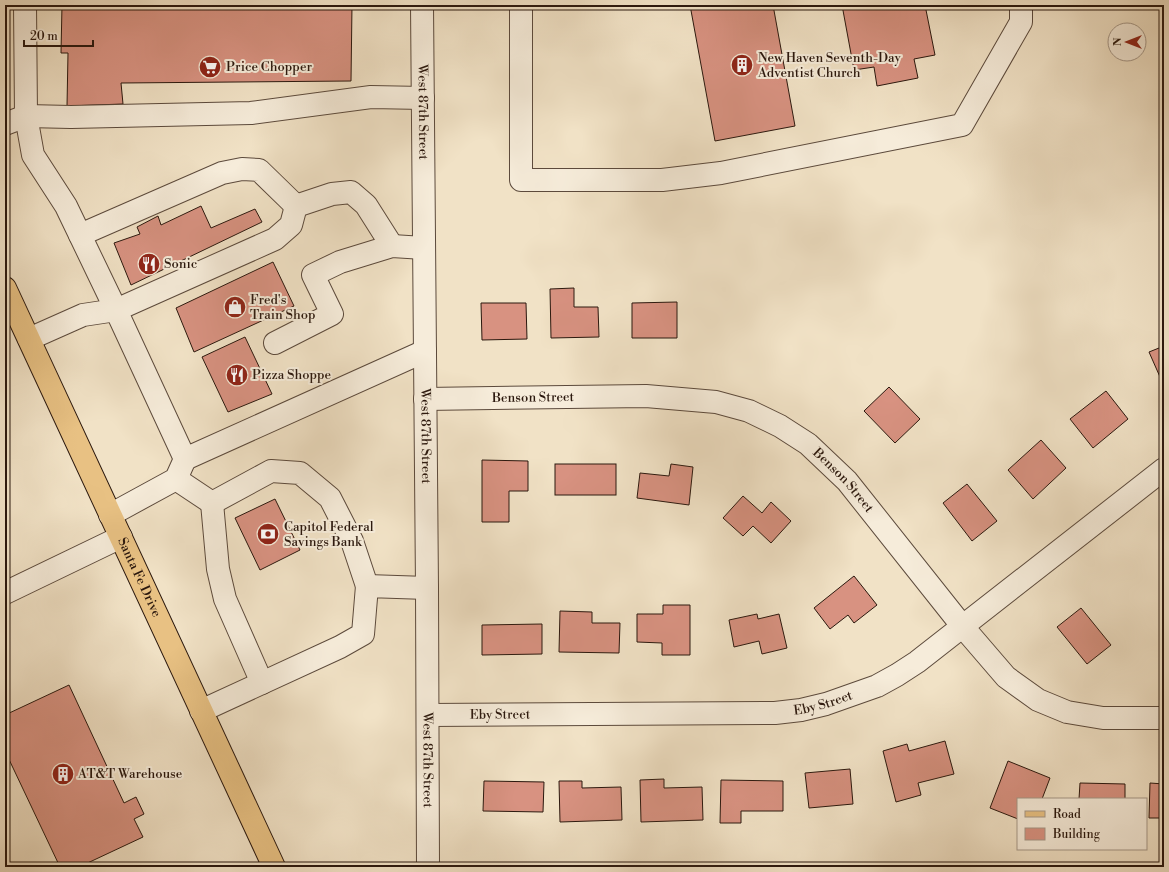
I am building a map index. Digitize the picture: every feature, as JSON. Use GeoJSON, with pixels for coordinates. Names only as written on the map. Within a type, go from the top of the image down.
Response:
{"type":"FeatureCollection","features":[{"type":"Feature","properties":{"kind":"main road","name":"Santa Fe Drive"},"geometry":{"type":"LineString","coordinates":[[5,288],[274,867]]}},
{"type":"Feature","properties":{"kind":"street"},"geometry":{"type":"LineString","coordinates":[[25,5],[26,116],[33,155],[66,206],[185,459]]}},
{"type":"Feature","properties":{"kind":"street","name":"West 87th Street"},"geometry":{"type":"LineString","coordinates":[[422,5],[428,867]]}},
{"type":"Feature","properties":{"kind":"street"},"geometry":{"type":"LineString","coordinates":[[521,5],[521,180],[662,180],[721,173],[962,125],[1021,22],[1021,5]]}},
{"type":"Feature","properties":{"kind":"street"},"geometry":{"type":"LineString","coordinates":[[5,124],[26,116],[71,117],[251,113],[371,97],[423,98]]}},
{"type":"Feature","properties":{"kind":"street"},"geometry":{"type":"LineString","coordinates":[[80,235],[222,173],[242,169],[258,170],[296,206]]}},
{"type":"Feature","properties":{"kind":"street"},"geometry":{"type":"LineString","coordinates":[[296,206],[332,194],[351,192],[366,205],[392,246]]}},
{"type":"Feature","properties":{"kind":"street"},"geometry":{"type":"LineString","coordinates":[[29,339],[83,315],[116,310],[275,239],[291,226],[296,206]]}},
{"type":"Feature","properties":{"kind":"street"},"geometry":{"type":"LineString","coordinates":[[275,343],[332,314],[313,275],[340,262],[392,246],[424,248]]}},
{"type":"Feature","properties":{"kind":"street"},"geometry":{"type":"LineString","coordinates":[[110,515],[176,479],[185,459],[425,351]]}},
{"type":"Feature","properties":{"kind":"street","name":"Benson Street"},"geometry":{"type":"LineString","coordinates":[[425,399],[646,396],[716,402],[750,411],[780,426],[808,444],[847,481],[963,627]]}},
{"type":"Feature","properties":{"kind":"street"},"geometry":{"type":"LineString","coordinates":[[1164,469],[963,627],[1006,677],[1038,700],[1067,712],[1103,718],[1164,718]]}},
{"type":"Feature","properties":{"kind":"street"},"geometry":{"type":"LineString","coordinates":[[201,711],[363,634],[367,586],[352,541],[330,498],[300,473],[271,471],[212,503]]}},
{"type":"Feature","properties":{"kind":"street"},"geometry":{"type":"LineString","coordinates":[[176,479],[212,503]]}},
{"type":"Feature","properties":{"kind":"street"},"geometry":{"type":"LineString","coordinates":[[212,503],[218,569],[225,599],[262,683]]}},
{"type":"Feature","properties":{"kind":"street"},"geometry":{"type":"LineString","coordinates":[[5,593],[121,537]]}},
{"type":"Feature","properties":{"kind":"street"},"geometry":{"type":"LineString","coordinates":[[367,586],[427,588]]}},
{"type":"Feature","properties":{"kind":"street","name":"Eby Street"},"geometry":{"type":"LineString","coordinates":[[428,715],[775,713],[801,710],[826,704],[877,686],[917,662],[963,627]]}},
{"type":"Feature","properties":{"kind":"building","name":"Price Chopper"},"geometry":{"type":"Polygon","coordinates":[[[62,5],[352,5],[351,81],[121,83],[123,104],[67,106],[68,53],[61,53],[62,5]]]}},
{"type":"Feature","properties":{"kind":"building","name":"New Haven Seventh-Day Adventist Church"},"geometry":{"type":"Polygon","coordinates":[[[690,5],[773,5],[795,126],[715,141],[690,5]]]}},
{"type":"Feature","properties":{"kind":"building","name":"New Haven Seventh-Day Adventist Church"},"geometry":{"type":"Polygon","coordinates":[[[842,5],[925,5],[935,55],[914,59],[918,78],[877,86],[874,67],[854,70],[842,5]]]}},
{"type":"Feature","properties":{"kind":"building","name":"Sonic"},"geometry":{"type":"Polygon","coordinates":[[[201,206],[211,228],[255,209],[262,222],[131,285],[114,243],[140,234],[137,227],[158,216],[161,225],[201,206]]]}},
{"type":"Feature","properties":{"kind":"building","name":"Fred's Train Shop"},"geometry":{"type":"Polygon","coordinates":[[[273,262],[294,306],[194,352],[176,308],[273,262]]]}},
{"type":"Feature","properties":{"kind":"building"},"geometry":{"type":"Polygon","coordinates":[[[574,288],[574,307],[598,307],[599,337],[551,338],[550,289],[574,288]]]}},
{"type":"Feature","properties":{"kind":"building"},"geometry":{"type":"Polygon","coordinates":[[[677,302],[677,338],[632,338],[632,303],[677,302]]]}},
{"type":"Feature","properties":{"kind":"building"},"geometry":{"type":"Polygon","coordinates":[[[481,303],[526,303],[527,339],[482,340],[481,303]]]}},
{"type":"Feature","properties":{"kind":"building","name":"Pizza Shoppe"},"geometry":{"type":"Polygon","coordinates":[[[245,337],[272,394],[228,412],[202,357],[245,337]]]}},
{"type":"Feature","properties":{"kind":"building"},"geometry":{"type":"Polygon","coordinates":[[[1164,346],[1164,386],[1149,352],[1164,346]]]}},
{"type":"Feature","properties":{"kind":"building"},"geometry":{"type":"Polygon","coordinates":[[[889,387],[920,419],[895,443],[864,411],[889,387]]]}},
{"type":"Feature","properties":{"kind":"building"},"geometry":{"type":"Polygon","coordinates":[[[1106,391],[1128,419],[1093,448],[1070,419],[1106,391]]]}},
{"type":"Feature","properties":{"kind":"building"},"geometry":{"type":"Polygon","coordinates":[[[1041,440],[1066,468],[1033,499],[1008,470],[1041,440]]]}},
{"type":"Feature","properties":{"kind":"building"},"geometry":{"type":"Polygon","coordinates":[[[482,460],[528,461],[528,491],[509,491],[509,522],[482,522],[482,460]]]}},
{"type":"Feature","properties":{"kind":"building"},"geometry":{"type":"Polygon","coordinates":[[[555,464],[616,464],[616,495],[555,495],[555,464]]]}},
{"type":"Feature","properties":{"kind":"building"},"geometry":{"type":"Polygon","coordinates":[[[671,464],[693,467],[689,505],[637,498],[640,473],[669,476],[671,464]]]}},
{"type":"Feature","properties":{"kind":"building"},"geometry":{"type":"Polygon","coordinates":[[[967,484],[997,521],[972,541],[943,503],[967,484]]]}},
{"type":"Feature","properties":{"kind":"building"},"geometry":{"type":"Polygon","coordinates":[[[743,496],[762,513],[771,502],[791,521],[771,543],[753,526],[743,536],[723,518],[743,496]]]}},
{"type":"Feature","properties":{"kind":"building","name":"Capitol Federal Savings Bank"},"geometry":{"type":"Polygon","coordinates":[[[275,499],[300,550],[260,570],[235,518],[275,499]]]}},
{"type":"Feature","properties":{"kind":"building"},"geometry":{"type":"Polygon","coordinates":[[[854,576],[877,605],[854,623],[848,615],[830,629],[814,608],[854,576]]]}},
{"type":"Feature","properties":{"kind":"building"},"geometry":{"type":"Polygon","coordinates":[[[663,605],[690,605],[690,655],[662,655],[662,643],[637,642],[637,614],[663,614],[663,605]]]}},
{"type":"Feature","properties":{"kind":"building"},"geometry":{"type":"Polygon","coordinates":[[[1081,608],[1111,645],[1087,664],[1057,627],[1081,608]]]}},
{"type":"Feature","properties":{"kind":"building"},"geometry":{"type":"Polygon","coordinates":[[[560,611],[592,612],[592,623],[620,623],[619,653],[559,652],[560,611]]]}},
{"type":"Feature","properties":{"kind":"building"},"geometry":{"type":"Polygon","coordinates":[[[757,614],[758,619],[779,614],[787,648],[762,654],[759,641],[734,647],[729,620],[757,614]]]}},
{"type":"Feature","properties":{"kind":"building"},"geometry":{"type":"Polygon","coordinates":[[[542,624],[542,654],[482,655],[482,625],[542,624]]]}},
{"type":"Feature","properties":{"kind":"building","name":"AT&T Warehouse"},"geometry":{"type":"Polygon","coordinates":[[[69,685],[124,803],[136,797],[144,814],[134,819],[143,837],[79,867],[60,867],[5,751],[5,715],[69,685]]]}},
{"type":"Feature","properties":{"kind":"building"},"geometry":{"type":"Polygon","coordinates":[[[945,741],[954,774],[918,783],[921,795],[896,802],[883,751],[907,744],[909,751],[945,741]]]}},
{"type":"Feature","properties":{"kind":"building"},"geometry":{"type":"Polygon","coordinates":[[[1008,761],[1050,778],[1042,798],[1017,798],[1017,819],[990,808],[1008,761]]]}},
{"type":"Feature","properties":{"kind":"building"},"geometry":{"type":"Polygon","coordinates":[[[850,769],[853,804],[809,808],[805,773],[850,769]]]}},
{"type":"Feature","properties":{"kind":"building"},"geometry":{"type":"Polygon","coordinates":[[[664,779],[664,788],[702,787],[703,820],[641,822],[640,780],[664,779]]]}},
{"type":"Feature","properties":{"kind":"building"},"geometry":{"type":"Polygon","coordinates":[[[721,780],[783,781],[783,811],[741,811],[741,823],[720,823],[721,780]]]}},
{"type":"Feature","properties":{"kind":"building"},"geometry":{"type":"Polygon","coordinates":[[[484,781],[544,782],[543,812],[483,811],[484,781]]]}},
{"type":"Feature","properties":{"kind":"building"},"geometry":{"type":"Polygon","coordinates":[[[559,781],[582,781],[582,788],[621,787],[622,820],[560,822],[559,781]]]}},
{"type":"Feature","properties":{"kind":"building"},"geometry":{"type":"Polygon","coordinates":[[[1080,783],[1125,784],[1125,798],[1079,798],[1080,783]]]}},
{"type":"Feature","properties":{"kind":"building"},"geometry":{"type":"Polygon","coordinates":[[[1150,783],[1164,784],[1164,818],[1149,818],[1150,783]]]}},
{"type":"Feature","properties":{"kind":"place","name":"New Haven Seventh-Day Adventist Church"},"geometry":{"type":"Point","coordinates":[742,65]}},
{"type":"Feature","properties":{"kind":"place","name":"Price Chopper"},"geometry":{"type":"Point","coordinates":[210,67]}},
{"type":"Feature","properties":{"kind":"place","name":"Sonic"},"geometry":{"type":"Point","coordinates":[149,264]}},
{"type":"Feature","properties":{"kind":"place","name":"Fred's Train Shop"},"geometry":{"type":"Point","coordinates":[235,307]}},
{"type":"Feature","properties":{"kind":"place","name":"Pizza Shoppe"},"geometry":{"type":"Point","coordinates":[237,375]}},
{"type":"Feature","properties":{"kind":"place","name":"Capitol Federal Savings Bank"},"geometry":{"type":"Point","coordinates":[268,534]}},
{"type":"Feature","properties":{"kind":"place","name":"AT&T Warehouse"},"geometry":{"type":"Point","coordinates":[63,774]}}]}
